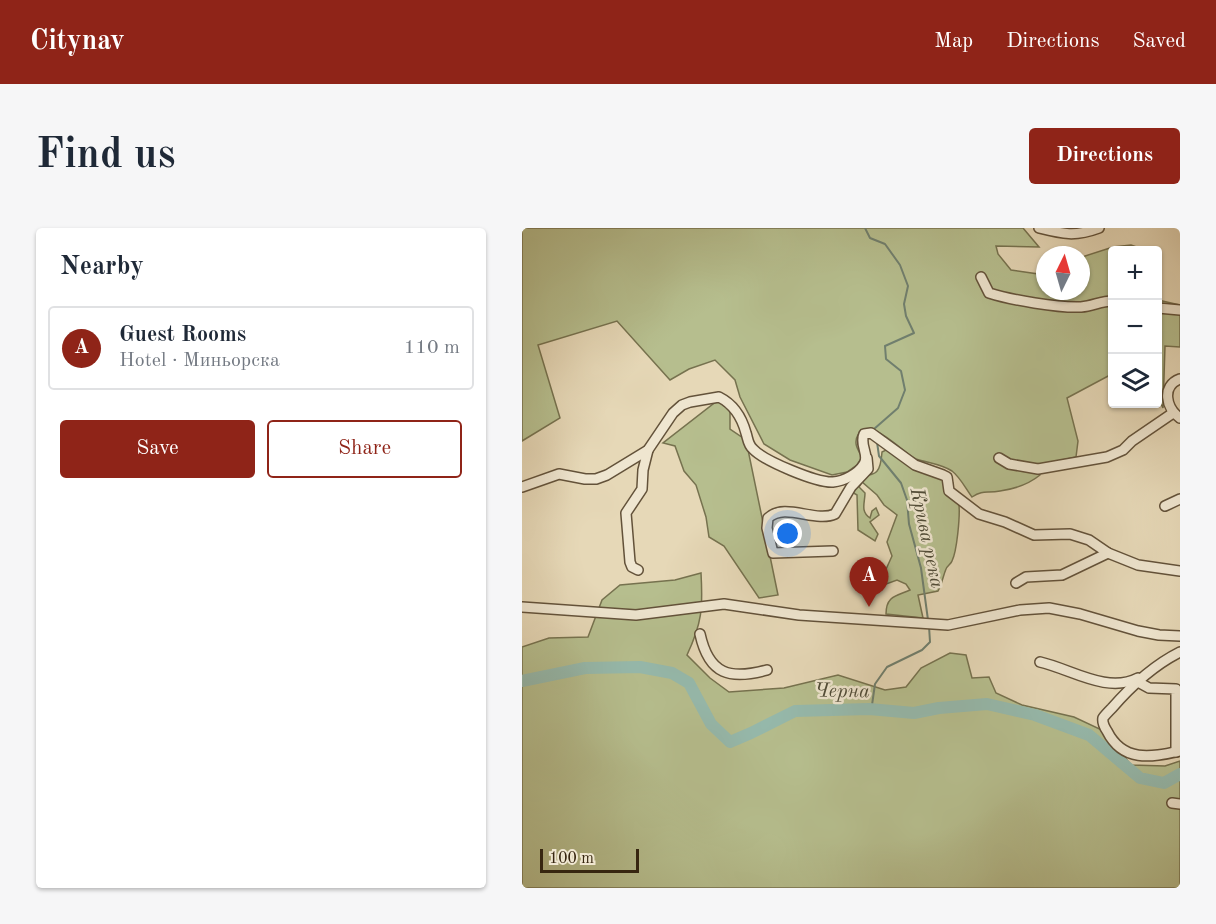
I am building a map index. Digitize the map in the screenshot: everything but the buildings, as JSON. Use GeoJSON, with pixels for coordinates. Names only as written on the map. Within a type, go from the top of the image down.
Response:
{"type":"FeatureCollection","features":[{"type":"Feature","properties":{"kind":"street"},"geometry":{"type":"LineString","coordinates":[[1039,228],[1067,235],[1083,234],[1100,228]]}},
{"type":"Feature","properties":{"kind":"street"},"geometry":{"type":"LineString","coordinates":[[981,277],[989,293],[1004,298],[1077,307],[1092,306],[1108,301]]}},
{"type":"Feature","properties":{"kind":"street"},"geometry":{"type":"LineString","coordinates":[[1162,308],[1180,310]]}},
{"type":"Feature","properties":{"kind":"street"},"geometry":{"type":"LineString","coordinates":[[999,459],[1009,464],[1038,469],[1107,458],[1177,416],[1169,408],[1168,393],[1175,381],[1180,379]]}},
{"type":"Feature","properties":{"kind":"street"},"geometry":{"type":"LineString","coordinates":[[638,570],[632,567],[630,562],[626,513],[642,489],[643,470],[648,450],[673,413],[682,405],[719,397],[739,416],[752,449],[768,460],[794,472],[830,482],[839,481],[856,472],[864,464],[866,456]]}},
{"type":"Feature","properties":{"kind":"street"},"geometry":{"type":"LineString","coordinates":[[833,551],[773,553],[767,528],[768,518],[772,514],[785,513],[826,517],[835,514],[851,487],[868,469],[869,462],[861,442],[864,434],[871,433],[909,462],[947,477],[949,490],[979,514],[1005,522],[1034,535],[1070,534],[1082,537],[1108,553],[1138,565],[1180,571]]}},
{"type":"Feature","properties":{"kind":"street"},"geometry":{"type":"LineString","coordinates":[[522,487],[558,474],[596,479],[621,468],[648,450]]}},
{"type":"Feature","properties":{"kind":"street"},"geometry":{"type":"LineString","coordinates":[[1165,506],[1180,499]]}},
{"type":"Feature","properties":{"kind":"street"},"geometry":{"type":"LineString","coordinates":[[1016,583],[1026,577],[1062,575],[1108,553]]}},
{"type":"Feature","properties":{"kind":"street"},"geometry":{"type":"LineString","coordinates":[[522,607],[636,615],[724,604],[799,615],[931,625],[958,624],[1020,610],[1049,608],[1080,614],[1138,631],[1180,636]]}},
{"type":"Feature","properties":{"kind":"street"},"geometry":{"type":"LineString","coordinates":[[700,634],[709,657],[721,671],[746,675],[766,670]]}},
{"type":"Feature","properties":{"kind":"street"},"geometry":{"type":"LineString","coordinates":[[1142,678],[1149,688],[1176,689],[1178,751],[1141,757],[1133,755],[1118,746],[1109,735],[1103,718],[1142,678],[1165,660],[1180,652]]}},
{"type":"Feature","properties":{"kind":"street"},"geometry":{"type":"LineString","coordinates":[[1040,662],[1082,677],[1120,684],[1142,678]]}},
{"type":"Feature","properties":{"kind":"green space"},"geometry":{"type":"Polygon","coordinates":[[[522,228],[1023,228],[1038,246],[996,246],[998,254],[1011,270],[1036,274],[1036,300],[1090,300],[1090,254],[1108,249],[1108,376],[1067,398],[1078,441],[1076,457],[1039,465],[1040,475],[1021,486],[996,492],[983,492],[972,497],[952,471],[916,459],[886,437],[870,429],[863,430],[858,435],[856,444],[862,457],[857,465],[847,472],[832,475],[790,460],[764,444],[740,397],[735,380],[715,360],[689,369],[670,380],[617,321],[538,345],[560,418],[522,441],[522,228]]]}},
{"type":"Feature","properties":{"kind":"green space"},"geometry":{"type":"Polygon","coordinates":[[[1162,301],[1180,305],[1180,347],[1165,346],[1163,408],[1162,301]]]}},
{"type":"Feature","properties":{"kind":"green space"},"geometry":{"type":"Polygon","coordinates":[[[717,401],[730,409],[730,429],[746,440],[778,595],[759,598],[724,546],[709,537],[706,517],[696,485],[684,471],[675,446],[663,443],[717,401]]]}},
{"type":"Feature","properties":{"kind":"green space"},"geometry":{"type":"Polygon","coordinates":[[[890,448],[948,478],[953,483],[959,505],[955,550],[941,586],[938,591],[918,595],[923,618],[886,614],[890,600],[910,590],[906,584],[897,580],[878,587],[892,556],[887,542],[897,515],[862,482],[859,487],[865,493],[865,513],[870,518],[872,511],[876,508],[879,515],[870,522],[878,534],[875,541],[858,530],[857,495],[847,489],[849,479],[874,474],[879,467],[882,452],[890,448]]]}},
{"type":"Feature","properties":{"kind":"green space"},"geometry":{"type":"Polygon","coordinates":[[[701,573],[700,615],[696,634],[687,655],[710,678],[729,692],[784,688],[838,675],[885,690],[906,687],[921,668],[950,653],[966,655],[972,678],[989,677],[996,693],[1022,705],[1074,717],[1104,731],[1131,765],[1165,766],[1180,761],[1180,888],[522,888],[522,647],[549,638],[588,637],[602,600],[620,585],[675,580],[701,573]]]}},
{"type":"Feature","properties":{"kind":"waterway","name":"Крива река"},"geometry":{"type":"LineString","coordinates":[[865,228],[870,238],[885,244],[900,265],[908,286],[904,304],[906,316],[914,333],[885,346],[886,359],[901,371],[905,390],[898,408],[874,431]]}},
{"type":"Feature","properties":{"kind":"waterway","name":"Крива река"},"geometry":{"type":"LineString","coordinates":[[877,442],[879,456],[901,483],[907,500],[909,524],[921,568],[928,620]]}},
{"type":"Feature","properties":{"kind":"waterway","name":"Крива река"},"geometry":{"type":"LineString","coordinates":[[869,709],[872,705],[875,684],[887,667],[922,650],[930,642],[929,626]]}},
{"type":"Feature","properties":{"kind":"waterway","name":"Черна"},"geometry":{"type":"LineString","coordinates":[[522,681],[585,668],[640,667],[672,673],[689,683],[711,724],[730,742],[795,711],[869,709],[914,713],[939,708],[987,704],[1035,715],[1089,735],[1140,778],[1164,783],[1180,774]]}},
{"type":"Feature","properties":{"kind":"place","name":"Guest Rooms"},"geometry":{"type":"Point","coordinates":[869,607]}}]}
